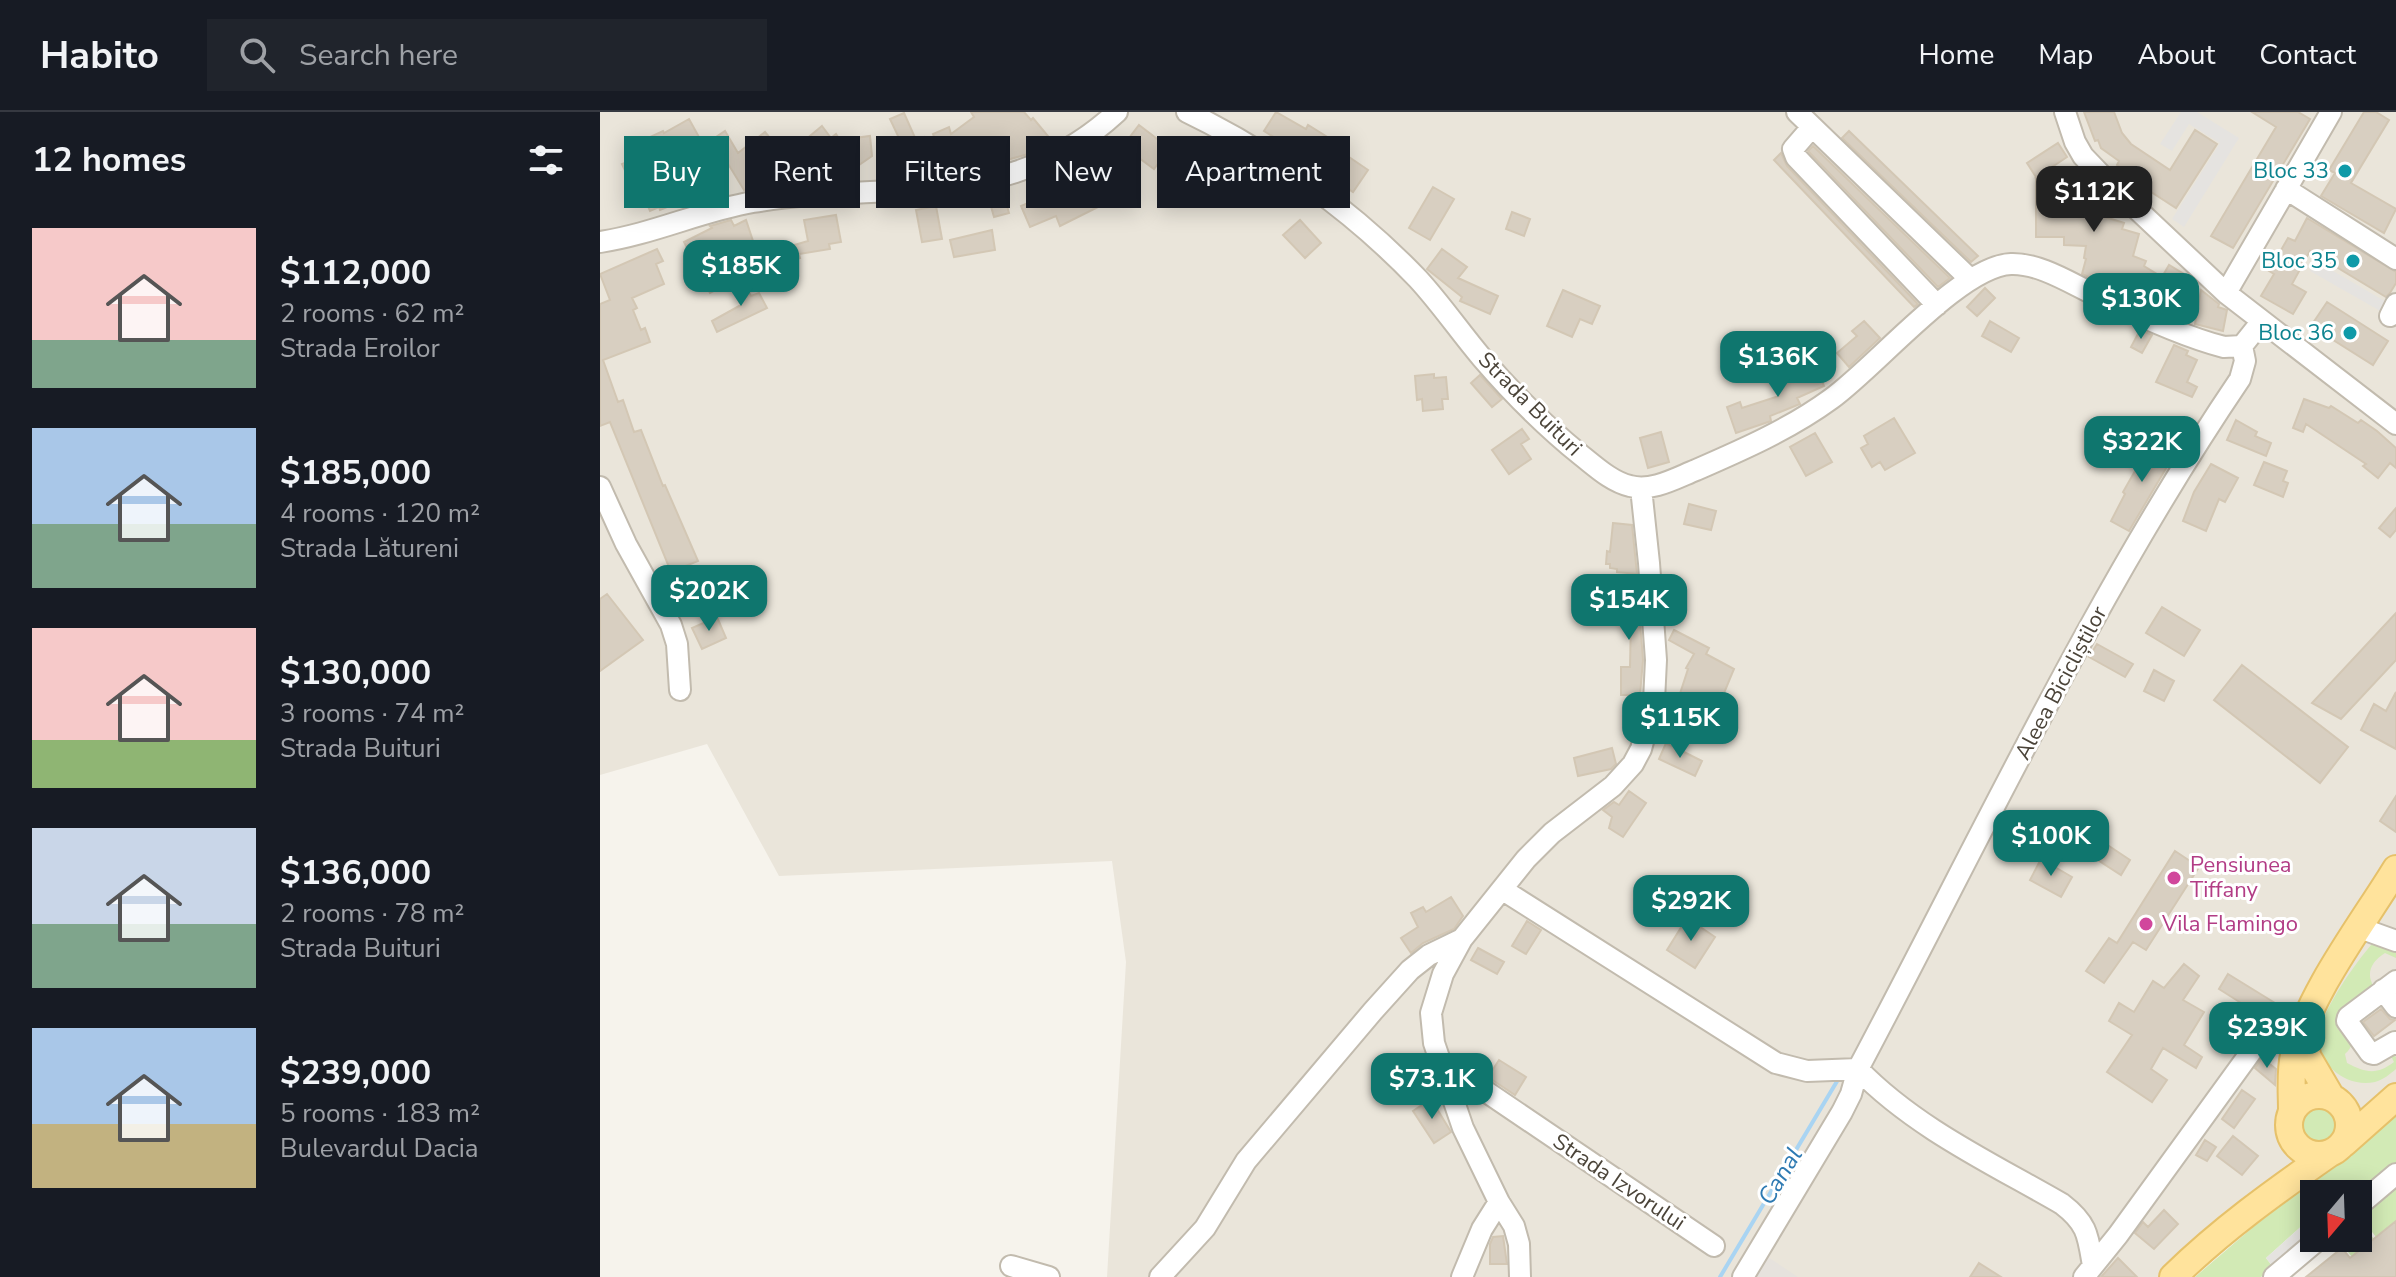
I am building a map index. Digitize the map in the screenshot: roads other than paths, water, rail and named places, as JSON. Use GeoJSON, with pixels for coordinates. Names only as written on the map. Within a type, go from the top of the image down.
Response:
{"type":"FeatureCollection","features":[{"type":"Feature","properties":{"kind":"main road"},"geometry":{"type":"LineString","coordinates":[[2253,1207],[2281,1171],[2291,1137],[2292,1070],[2303,1026],[2321,989],[2395,874]]}},
{"type":"Feature","properties":{"kind":"main road"},"geometry":{"type":"LineString","coordinates":[[2291,1137],[2296,1145],[2312,1154],[2337,1148],[2350,1126],[2349,1117],[2307,1056],[2303,1026]]}},
{"type":"Feature","properties":{"kind":"main road"},"geometry":{"type":"LineString","coordinates":[[2292,1111],[2305,1098],[2322,1094],[2335,1099],[2367,1100],[2396,1095]]}},
{"type":"Feature","properties":{"kind":"main road"},"geometry":{"type":"LineString","coordinates":[[2173,1277],[2253,1207],[2337,1148],[2396,1095]]}},
{"type":"Feature","properties":{"kind":"street"},"geometry":{"type":"LineString","coordinates":[[600,242],[658,229],[720,208],[756,202],[797,196],[944,188],[984,182],[1045,161],[1087,137],[1117,112]]}},
{"type":"Feature","properties":{"kind":"street","name":"Strada Buituri"},"geometry":{"type":"LineString","coordinates":[[1187,112],[1218,127],[1277,164],[1343,211],[1417,279],[1482,357],[1551,430],[1604,472],[1629,486],[1641,488]]}},
{"type":"Feature","properties":{"kind":"street"},"geometry":{"type":"LineString","coordinates":[[1797,112],[1970,279]]}},
{"type":"Feature","properties":{"kind":"street"},"geometry":{"type":"LineString","coordinates":[[2065,112],[2070,133],[2083,156],[2226,293],[2396,424]]}},
{"type":"Feature","properties":{"kind":"street"},"geometry":{"type":"LineString","coordinates":[[2226,293],[2331,112]]}},
{"type":"Feature","properties":{"kind":"street"},"geometry":{"type":"LineString","coordinates":[[1812,127],[1793,149],[1796,157],[1937,305]]}},
{"type":"Feature","properties":{"kind":"street"},"geometry":{"type":"LineString","coordinates":[[2286,189],[2396,259]]}},
{"type":"Feature","properties":{"kind":"street"},"geometry":{"type":"LineString","coordinates":[[1520,1277],[1519,1244],[1514,1226],[1463,1128],[1434,1043],[1431,1013],[1443,974],[1462,939],[1537,846],[1624,775],[1637,757],[1647,733],[1654,701],[1656,660],[1641,488],[1655,486],[1729,456],[1827,402],[1871,368],[1937,305],[1970,279],[1992,267],[2024,265],[2224,347],[2242,346],[2262,321]]}},
{"type":"Feature","properties":{"kind":"street","name":"Aleea Bicicliștilor"},"geometry":{"type":"LineString","coordinates":[[1743,1277],[1842,1112],[1858,1069],[2113,585],[2167,489],[2240,379],[2245,361],[2242,346]]}},
{"type":"Feature","properties":{"kind":"street"},"geometry":{"type":"LineString","coordinates":[[600,487],[626,544],[671,625],[677,644],[680,690]]}},
{"type":"Feature","properties":{"kind":"street"},"geometry":{"type":"LineString","coordinates":[[1503,890],[1776,1063],[1807,1071],[1858,1069],[1877,1089],[1936,1131],[2079,1217],[2088,1237],[2088,1272]]}},
{"type":"Feature","properties":{"kind":"street"},"geometry":{"type":"LineString","coordinates":[[2360,928],[2396,941]]}},
{"type":"Feature","properties":{"kind":"street"},"geometry":{"type":"LineString","coordinates":[[1160,1277],[1205,1228],[1246,1161],[1373,1011],[1410,970],[1429,955],[1462,939]]}},
{"type":"Feature","properties":{"kind":"street"},"geometry":{"type":"LineString","coordinates":[[2392,994],[2348,1017],[2347,1023],[2372,1054],[2396,1044]]}},
{"type":"Feature","properties":{"kind":"street"},"geometry":{"type":"LineString","coordinates":[[2088,1272],[2261,1038],[2303,1026]]}},
{"type":"Feature","properties":{"kind":"street","name":"Strada Izvorului"},"geometry":{"type":"LineString","coordinates":[[1443,1067],[1466,1078],[1714,1246]]}},
{"type":"Feature","properties":{"kind":"street"},"geometry":{"type":"LineString","coordinates":[[2372,1194],[2396,1174]]}},
{"type":"Feature","properties":{"kind":"street"},"geometry":{"type":"LineString","coordinates":[[1462,1277],[1482,1229],[1499,1202]]}},
{"type":"Feature","properties":{"kind":"street"},"geometry":{"type":"LineString","coordinates":[[2274,1277],[2303,1252]]}},
{"type":"Feature","properties":{"kind":"street"},"geometry":{"type":"LineString","coordinates":[[1011,1266],[1049,1277]]}},
{"type":"Feature","properties":{"kind":"waterway","name":"Canal"},"geometry":{"type":"LineString","coordinates":[[1720,1277],[1839,1078]]}},
{"type":"Feature","properties":{"kind":"place","name":"Bloc 33"},"geometry":{"type":"Point","coordinates":[2345,171]}},
{"type":"Feature","properties":{"kind":"place","name":"Bloc 35"},"geometry":{"type":"Point","coordinates":[2353,261]}},
{"type":"Feature","properties":{"kind":"place","name":"Bloc 36"},"geometry":{"type":"Point","coordinates":[2350,333]}},
{"type":"Feature","properties":{"kind":"place","name":"Pensiunea Tiffany"},"geometry":{"type":"Point","coordinates":[2174,878]}},
{"type":"Feature","properties":{"kind":"place","name":"Vila Flamingo"},"geometry":{"type":"Point","coordinates":[2146,924]}}]}
